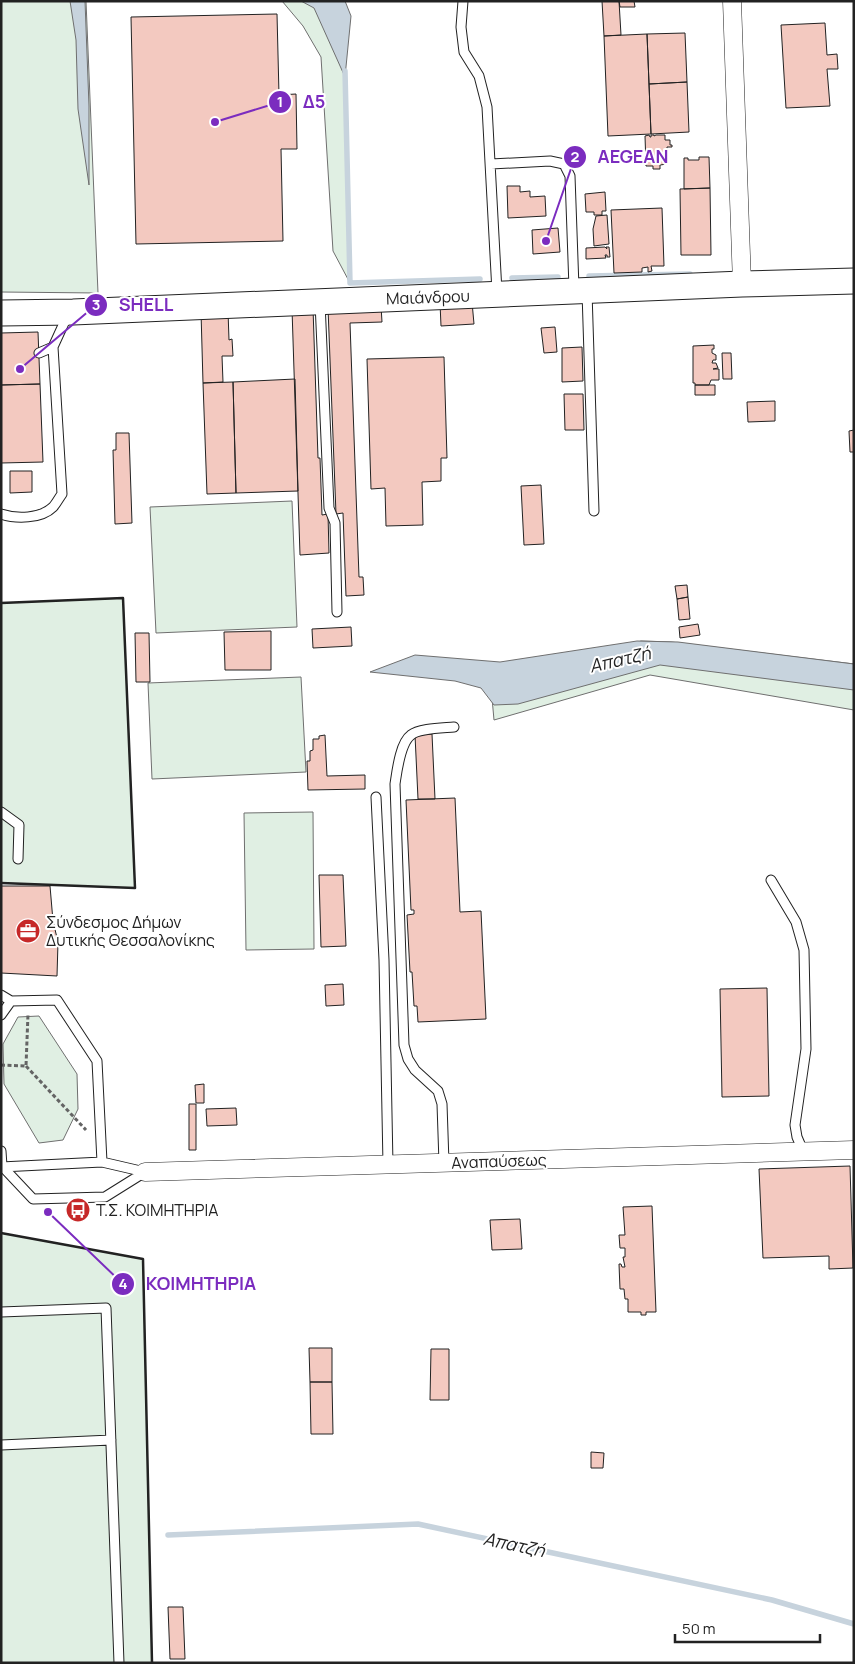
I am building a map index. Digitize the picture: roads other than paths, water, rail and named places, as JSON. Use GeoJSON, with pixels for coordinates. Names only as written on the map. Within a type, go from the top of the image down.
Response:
{"type":"FeatureCollection","features":[{"type":"Feature","properties":{"kind":"main road","name":"Μαιάνδρου"},"geometry":{"type":"LineString","coordinates":[[1,313],[73,312],[854,281]]}},
{"type":"Feature","properties":{"kind":"street"},"geometry":{"type":"LineString","coordinates":[[732,1],[742,284]]}},
{"type":"Feature","properties":{"kind":"street","name":"Αναπαύσεως"},"geometry":{"type":"LineString","coordinates":[[145,1172],[854,1150]]}},
{"type":"Feature","properties":{"kind":"lane"},"geometry":{"type":"LineString","coordinates":[[464,1],[461,27],[464,52],[479,76],[487,106],[497,294]]}},
{"type":"Feature","properties":{"kind":"lane"},"geometry":{"type":"LineString","coordinates":[[491,164],[550,161],[564,164],[570,176],[581,291],[594,511]]}},
{"type":"Feature","properties":{"kind":"lane"},"geometry":{"type":"LineString","coordinates":[[320,302],[329,508],[335,524],[337,612]]}},
{"type":"Feature","properties":{"kind":"lane"},"geometry":{"type":"LineString","coordinates":[[1,514],[20,517],[42,513],[52,508],[62,494],[53,347],[64,323],[73,312]]}},
{"type":"Feature","properties":{"kind":"lane"},"geometry":{"type":"LineString","coordinates":[[39,353],[53,347]]}},
{"type":"Feature","properties":{"kind":"lane"},"geometry":{"type":"LineString","coordinates":[[444,1163],[442,1104],[438,1091],[415,1070],[408,1060],[404,1045],[395,784],[397,767],[403,748],[411,735],[424,730],[454,727]]}},
{"type":"Feature","properties":{"kind":"lane"},"geometry":{"type":"LineString","coordinates":[[376,797],[384,960],[388,1165]]}},
{"type":"Feature","properties":{"kind":"lane"},"geometry":{"type":"LineString","coordinates":[[1,812],[19,825],[18,859]]}},
{"type":"Feature","properties":{"kind":"lane"},"geometry":{"type":"LineString","coordinates":[[771,880],[796,922],[804,950],[806,1049],[795,1125],[796,1137],[802,1151]]}},
{"type":"Feature","properties":{"kind":"lane"},"geometry":{"type":"LineString","coordinates":[[1,995],[11,1001],[57,1000],[97,1061],[102,1162]]}},
{"type":"Feature","properties":{"kind":"lane"},"geometry":{"type":"LineString","coordinates":[[1,1016],[11,1001]]}},
{"type":"Feature","properties":{"kind":"lane"},"geometry":{"type":"LineString","coordinates":[[1,1151],[2,1166],[33,1199],[105,1197],[145,1172]]}},
{"type":"Feature","properties":{"kind":"lane"},"geometry":{"type":"LineString","coordinates":[[2,1166],[102,1162],[145,1172]]}},
{"type":"Feature","properties":{"kind":"lane"},"geometry":{"type":"LineString","coordinates":[[1,1312],[106,1308],[119,1663]]}},
{"type":"Feature","properties":{"kind":"lane"},"geometry":{"type":"LineString","coordinates":[[1,1445],[111,1440]]}},
{"type":"Feature","properties":{"kind":"water"},"geometry":{"type":"Polygon","coordinates":[[[70,1],[85,1],[89,106],[89,185],[78,109],[76,40],[70,1]]]}},
{"type":"Feature","properties":{"kind":"water"},"geometry":{"type":"Polygon","coordinates":[[[301,1],[345,1],[351,16],[345,77],[314,8],[301,1]]]}},
{"type":"Feature","properties":{"kind":"water"},"geometry":{"type":"Polygon","coordinates":[[[637,641],[678,642],[854,664],[854,690],[660,665],[518,704],[494,705],[481,688],[455,681],[370,672],[415,655],[500,662],[637,641]]]}},
{"type":"Feature","properties":{"kind":"waterway"},"geometry":{"type":"LineString","coordinates":[[345,71],[350,283],[480,279]]}},
{"type":"Feature","properties":{"kind":"waterway"},"geometry":{"type":"LineString","coordinates":[[589,276],[690,274]]}},
{"type":"Feature","properties":{"kind":"waterway"},"geometry":{"type":"LineString","coordinates":[[512,278],[558,277]]}},
{"type":"Feature","properties":{"kind":"waterway","name":"Απατζή"},"geometry":{"type":"LineString","coordinates":[[168,1535],[418,1524],[772,1600],[854,1624]]}},
{"type":"Feature","properties":{"kind":"place","name":"Δ5"},"geometry":{"type":"Point","coordinates":[215,122]}},
{"type":"Feature","properties":{"kind":"place","name":"AEGEAN"},"geometry":{"type":"Point","coordinates":[546,241]}},
{"type":"Feature","properties":{"kind":"place","name":"SHELL"},"geometry":{"type":"Point","coordinates":[20,369]}},
{"type":"Feature","properties":{"kind":"place","name":"Σύνδεσμος Δήμων Δυτικής Θεσσαλονίκης"},"geometry":{"type":"Point","coordinates":[28,931]}},
{"type":"Feature","properties":{"kind":"place","name":"Τ.Σ. ΚΟΙΜΗΤΗΡΙΑ"},"geometry":{"type":"Point","coordinates":[78,1210]}},
{"type":"Feature","properties":{"kind":"place","name":"ΚΟΙΜΗΤΗΡΙΑ"},"geometry":{"type":"Point","coordinates":[48,1212]}}]}
